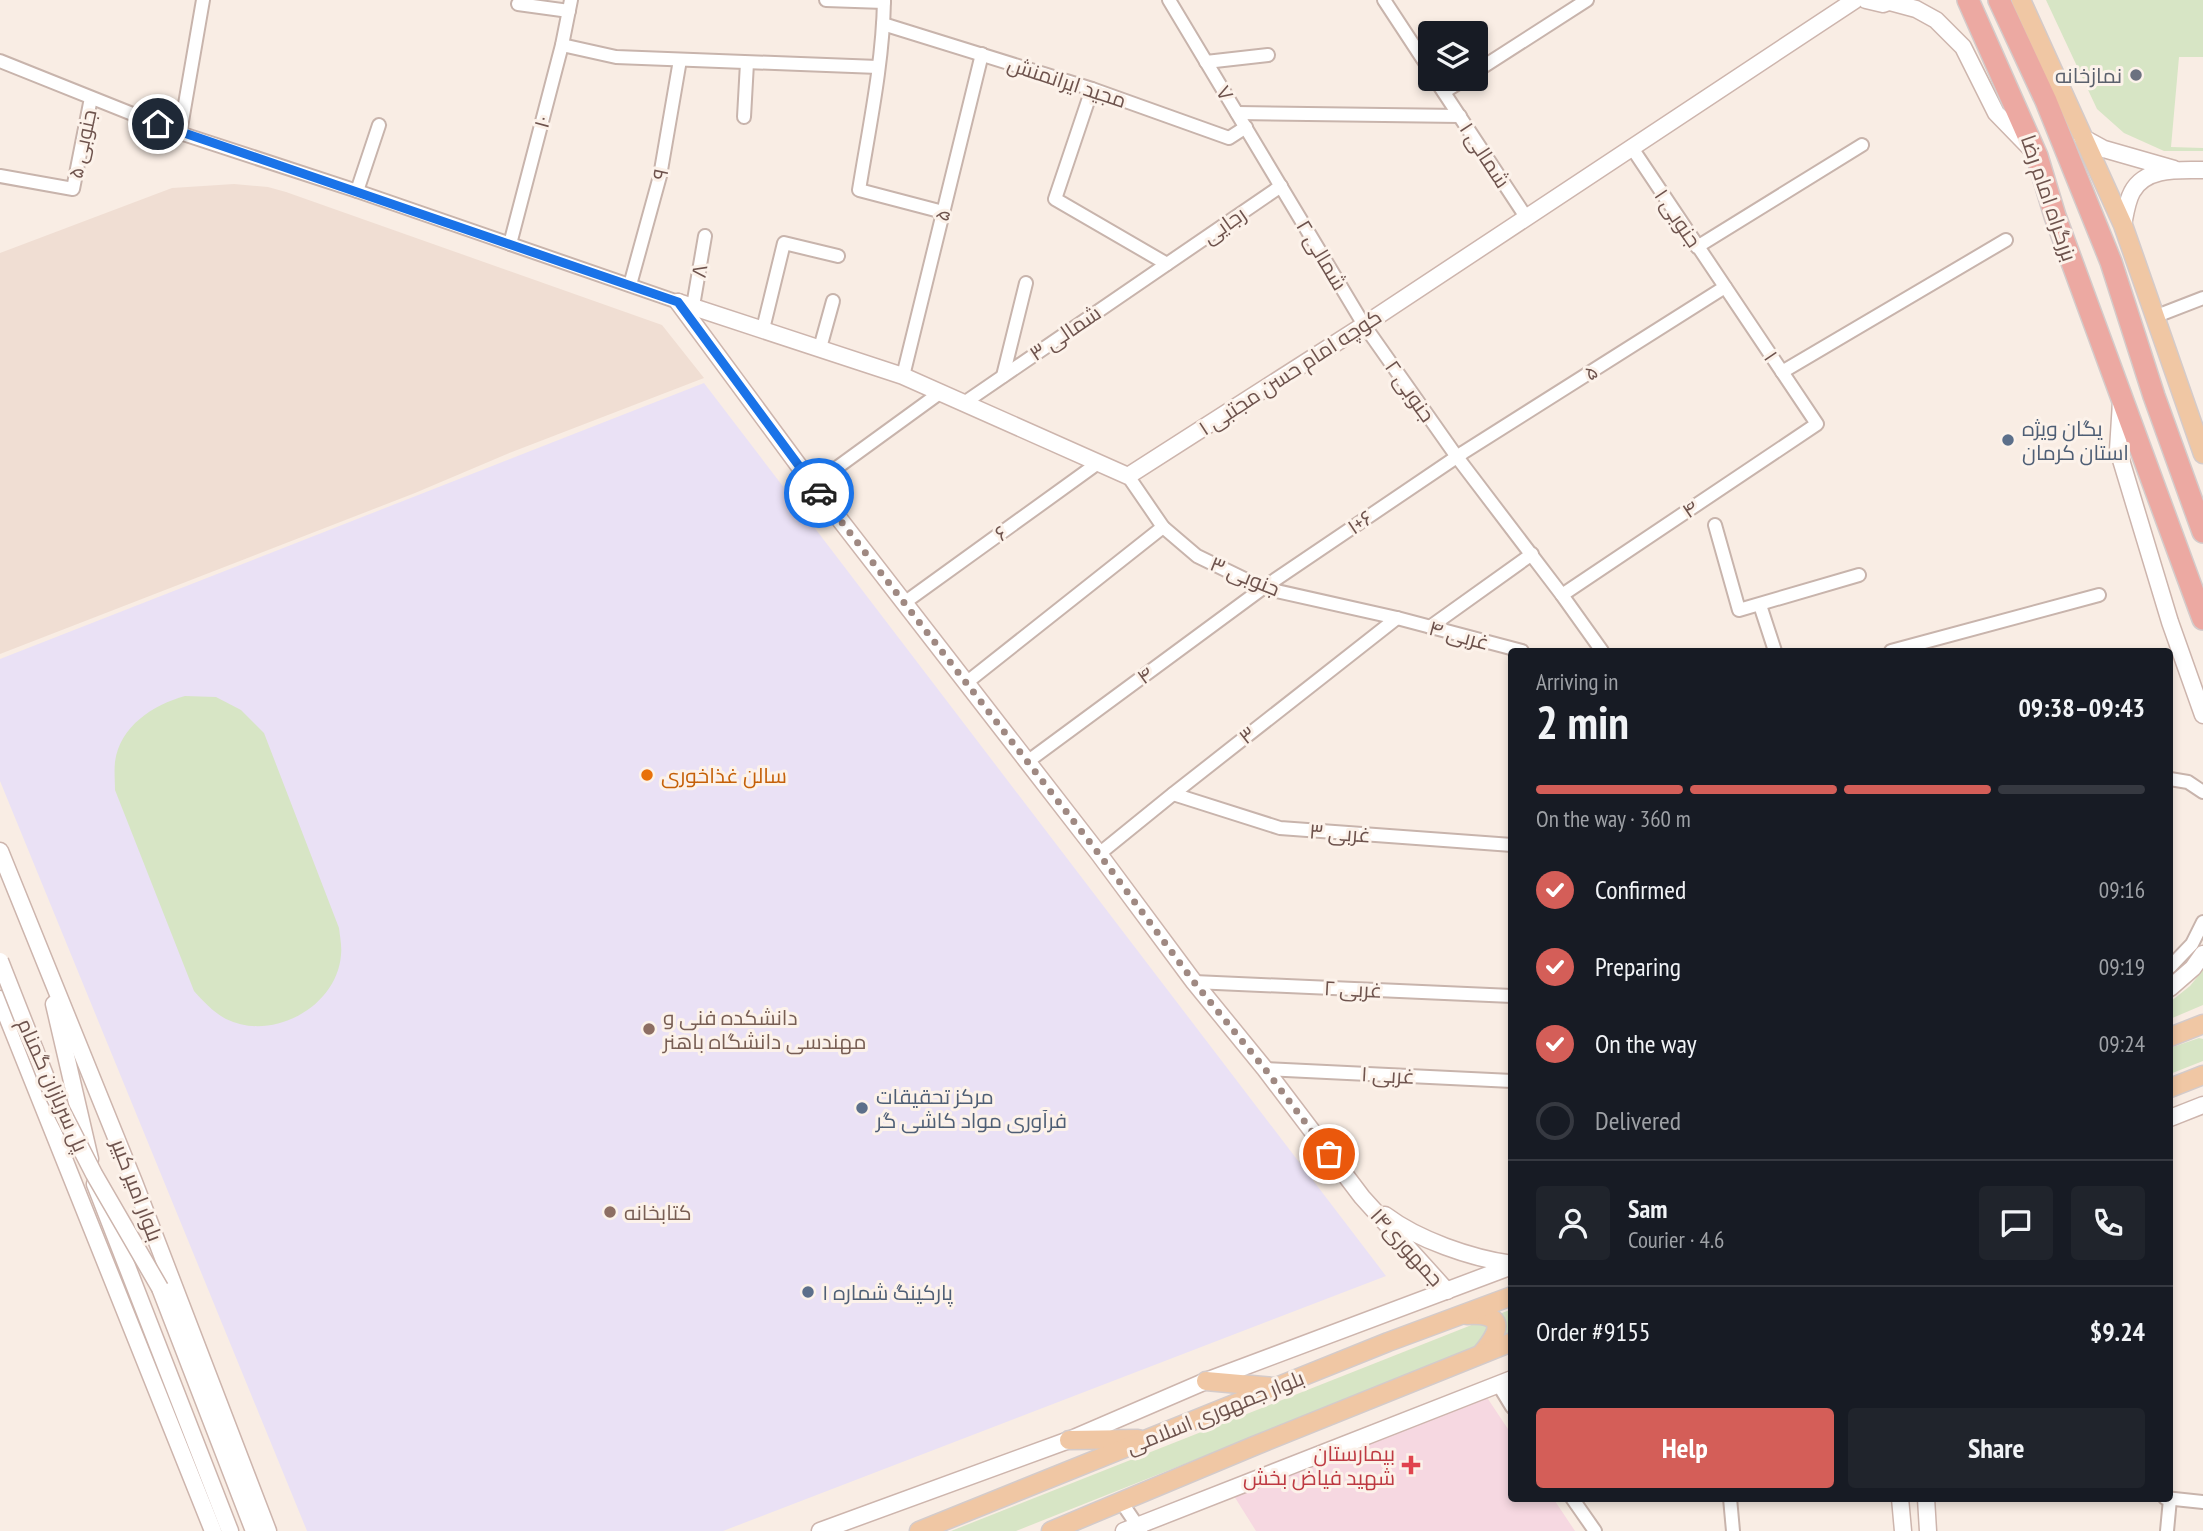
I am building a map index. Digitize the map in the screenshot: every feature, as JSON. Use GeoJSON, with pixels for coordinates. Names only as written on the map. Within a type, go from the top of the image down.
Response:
{"type":"FeatureCollection","features":[{"type":"Feature","properties":{"kind":"highway","name":"بزرگراه امام رضا"},"geometry":{"type":"LineString","coordinates":[[1968,0],[2037,156],[2055,216],[2203,619]]}},
{"type":"Feature","properties":{"kind":"highway","name":"بزرگراه امام رضا"},"geometry":{"type":"LineString","coordinates":[[1999,0],[2046,101],[2111,262],[2154,396],[2203,532]]}},
{"type":"Feature","properties":{"kind":"main road"},"geometry":{"type":"LineString","coordinates":[[2021,0],[2123,225],[2203,454]]}},
{"type":"Feature","properties":{"kind":"main road"},"geometry":{"type":"LineString","coordinates":[[2046,101],[2082,138]]}},
{"type":"Feature","properties":{"kind":"main road"},"geometry":{"type":"LineString","coordinates":[[2173,1036],[2203,1024]]}},
{"type":"Feature","properties":{"kind":"main road"},"geometry":{"type":"LineString","coordinates":[[2173,1087],[2203,1075]]}},
{"type":"Feature","properties":{"kind":"main road","name":"بلوار جمهوری اسلامی"},"geometry":{"type":"LineString","coordinates":[[919,1531],[1388,1342],[1508,1298]]}},
{"type":"Feature","properties":{"kind":"main road"},"geometry":{"type":"LineString","coordinates":[[1464,1315],[1481,1314],[1496,1322],[1494,1338],[1482,1353]]}},
{"type":"Feature","properties":{"kind":"main road"},"geometry":{"type":"LineString","coordinates":[[1051,1531],[1508,1343]]}},
{"type":"Feature","properties":{"kind":"main road"},"geometry":{"type":"LineString","coordinates":[[1206,1381],[1277,1387]]}},
{"type":"Feature","properties":{"kind":"main road"},"geometry":{"type":"LineString","coordinates":[[1069,1440],[1148,1439]]}},
{"type":"Feature","properties":{"kind":"street"},"geometry":{"type":"LineString","coordinates":[[180,133],[203,0]]}},
{"type":"Feature","properties":{"kind":"street"},"geometry":{"type":"LineString","coordinates":[[826,0],[884,1],[878,67],[859,190],[943,212]]}},
{"type":"Feature","properties":{"kind":"street","name":"۷"},"geometry":{"type":"LineString","coordinates":[[1169,0],[1280,186]]}},
{"type":"Feature","properties":{"kind":"street"},"geometry":{"type":"LineString","coordinates":[[1384,0],[1418,52]]}},
{"type":"Feature","properties":{"kind":"street"},"geometry":{"type":"LineString","coordinates":[[1488,64],[1587,0]]}},
{"type":"Feature","properties":{"kind":"street","name":"کوچه امام حسن مجتبی ۱"},"geometry":{"type":"LineString","coordinates":[[1128,477],[1364,325],[1855,0]]}},
{"type":"Feature","properties":{"kind":"street"},"geometry":{"type":"LineString","coordinates":[[1866,0],[1883,4],[1892,1],[1916,9],[1936,20],[1963,47],[1996,113],[2037,156]]}},
{"type":"Feature","properties":{"kind":"street"},"geometry":{"type":"LineString","coordinates":[[518,4],[570,5]]}},
{"type":"Feature","properties":{"kind":"street","name":"۱۰"},"geometry":{"type":"LineString","coordinates":[[510,244],[570,5]]}},
{"type":"Feature","properties":{"kind":"street","name":"مجید ایرانمنش"},"geometry":{"type":"LineString","coordinates":[[883,24],[1091,89],[1228,138],[1246,127]]}},
{"type":"Feature","properties":{"kind":"street"},"geometry":{"type":"LineString","coordinates":[[562,44],[616,57],[878,67]]}},
{"type":"Feature","properties":{"kind":"street","name":"۵"},"geometry":{"type":"LineString","coordinates":[[903,376],[982,54]]}},
{"type":"Feature","properties":{"kind":"street"},"geometry":{"type":"LineString","coordinates":[[1206,62],[1268,55]]}},
{"type":"Feature","properties":{"kind":"street","name":"۹"},"geometry":{"type":"LineString","coordinates":[[630,285],[660,176],[680,60]]}},
{"type":"Feature","properties":{"kind":"street"},"geometry":{"type":"LineString","coordinates":[[0,61],[180,133],[903,376],[1128,477]]}},
{"type":"Feature","properties":{"kind":"street"},"geometry":{"type":"LineString","coordinates":[[744,117],[747,63]]}},
{"type":"Feature","properties":{"kind":"street"},"geometry":{"type":"LineString","coordinates":[[1091,89],[1055,199],[1167,264]]}},
{"type":"Feature","properties":{"kind":"street","name":"۱ شمالی"},"geometry":{"type":"LineString","coordinates":[[1444,92],[1526,217]]}},
{"type":"Feature","properties":{"kind":"street","name":"۵ جنوبی"},"geometry":{"type":"LineString","coordinates":[[0,176],[73,189],[92,98]]}},
{"type":"Feature","properties":{"kind":"street"},"geometry":{"type":"LineString","coordinates":[[1237,113],[1460,116]]}},
{"type":"Feature","properties":{"kind":"street"},"geometry":{"type":"LineString","coordinates":[[357,191],[379,125]]}},
{"type":"Feature","properties":{"kind":"street"},"geometry":{"type":"LineString","coordinates":[[2082,138],[2104,149],[2177,170]]}},
{"type":"Feature","properties":{"kind":"street"},"geometry":{"type":"LineString","coordinates":[[1697,247],[1862,145]]}},
{"type":"Feature","properties":{"kind":"street","name":"۱ جنوبی"},"geometry":{"type":"LineString","coordinates":[[1632,148],[1725,287]]}},
{"type":"Feature","properties":{"kind":"street"},"geometry":{"type":"LineString","coordinates":[[2123,225],[2132,192],[2143,179],[2159,172],[2203,170]]}},
{"type":"Feature","properties":{"kind":"street","name":"رجایی"},"geometry":{"type":"LineString","coordinates":[[1167,264],[1280,186]]}},
{"type":"Feature","properties":{"kind":"street","name":"۲ شمالی"},"geometry":{"type":"LineString","coordinates":[[1280,186],[1364,325]]}},
{"type":"Feature","properties":{"kind":"street","name":"۸"},"geometry":{"type":"LineString","coordinates":[[685,304],[705,236]]}},
{"type":"Feature","properties":{"kind":"street"},"geometry":{"type":"LineString","coordinates":[[1782,372],[2006,240]]}},
{"type":"Feature","properties":{"kind":"street"},"geometry":{"type":"LineString","coordinates":[[763,329],[784,243],[838,256]]}},
{"type":"Feature","properties":{"kind":"street","name":"۳ شمالی"},"geometry":{"type":"LineString","coordinates":[[964,403],[1167,264]]}},
{"type":"Feature","properties":{"kind":"street"},"geometry":{"type":"LineString","coordinates":[[1003,376],[1026,283]]}},
{"type":"Feature","properties":{"kind":"street","name":"۵"},"geometry":{"type":"LineString","coordinates":[[1457,457],[1725,287]]}},
{"type":"Feature","properties":{"kind":"street","name":"۱‍"},"geometry":{"type":"LineString","coordinates":[[1725,287],[1817,424]]}},
{"type":"Feature","properties":{"kind":"street"},"geometry":{"type":"LineString","coordinates":[[2154,317],[2203,298]]}},
{"type":"Feature","properties":{"kind":"street"},"geometry":{"type":"LineString","coordinates":[[820,348],[833,301]]}},
{"type":"Feature","properties":{"kind":"street","name":"جمهوری۱۴"},"geometry":{"type":"LineString","coordinates":[[685,304],[813,485],[1099,854],[1194,982],[1265,1069],[1362,1198],[1447,1291]]}},
{"type":"Feature","properties":{"kind":"street","name":"۲ جنوبی"},"geometry":{"type":"LineString","coordinates":[[1364,325],[1457,457],[1600,648]]}},
{"type":"Feature","properties":{"kind":"street"},"geometry":{"type":"LineString","coordinates":[[813,485],[941,392]]}},
{"type":"Feature","properties":{"kind":"street"},"geometry":{"type":"LineString","coordinates":[[2121,399],[2118,450],[2170,622],[2203,715]]}},
{"type":"Feature","properties":{"kind":"street","name":"۴"},"geometry":{"type":"LineString","coordinates":[[1562,594],[1817,424]]}},
{"type":"Feature","properties":{"kind":"street","name":"۱+۶"},"geometry":{"type":"LineString","coordinates":[[1263,588],[1457,457]]}},
{"type":"Feature","properties":{"kind":"street","name":"۶"},"geometry":{"type":"LineString","coordinates":[[904,603],[1098,463]]}},
{"type":"Feature","properties":{"kind":"street","name":"۳ جنوبی"},"geometry":{"type":"LineString","coordinates":[[1128,477],[1163,527],[1197,556],[1263,588],[1397,618]]}},
{"type":"Feature","properties":{"kind":"street"},"geometry":{"type":"LineString","coordinates":[[1714,525],[1739,610],[1858,575]]}},
{"type":"Feature","properties":{"kind":"street"},"geometry":{"type":"LineString","coordinates":[[966,683],[1163,527]]}},
{"type":"Feature","properties":{"kind":"street"},"geometry":{"type":"LineString","coordinates":[[1430,627],[1532,554]]}},
{"type":"Feature","properties":{"kind":"street","name":"۴"},"geometry":{"type":"LineString","coordinates":[[1027,762],[1263,588]]}},
{"type":"Feature","properties":{"kind":"street"},"geometry":{"type":"LineString","coordinates":[[1919,647],[2099,595]]}},
{"type":"Feature","properties":{"kind":"street"},"geometry":{"type":"LineString","coordinates":[[1760,605],[1774,648]]}},
{"type":"Feature","properties":{"kind":"street","name":"۴ غربی"},"geometry":{"type":"LineString","coordinates":[[1397,618],[1510,648]]}},
{"type":"Feature","properties":{"kind":"street","name":"۳"},"geometry":{"type":"LineString","coordinates":[[1099,854],[1397,618]]}},
{"type":"Feature","properties":{"kind":"street"},"geometry":{"type":"LineString","coordinates":[[2173,780],[2188,782],[2203,792]]}},
{"type":"Feature","properties":{"kind":"street","name":"۳ غربی"},"geometry":{"type":"LineString","coordinates":[[1173,794],[1280,828],[1508,845]]}},
{"type":"Feature","properties":{"kind":"street","name":"بلوار امیر کبیر"},"geometry":{"type":"LineString","coordinates":[[0,851],[134,1182],[268,1531]]}},
{"type":"Feature","properties":{"kind":"street"},"geometry":{"type":"LineString","coordinates":[[2173,964],[2192,944],[2203,922]]}},
{"type":"Feature","properties":{"kind":"street"},"geometry":{"type":"LineString","coordinates":[[2173,985],[2193,968],[2203,954]]}},
{"type":"Feature","properties":{"kind":"street","name":"پل سربازان گمنام"},"geometry":{"type":"LineString","coordinates":[[43,956],[97,1190],[230,1531]]}},
{"type":"Feature","properties":{"kind":"street","name":"پل سربازان گمنام"},"geometry":{"type":"LineString","coordinates":[[0,961],[50,1088],[94,1174],[160,1288],[254,1531]]}},
{"type":"Feature","properties":{"kind":"street","name":"۲ غربی"},"geometry":{"type":"LineString","coordinates":[[1194,982],[1508,996]]}},
{"type":"Feature","properties":{"kind":"street"},"geometry":{"type":"LineString","coordinates":[[0,999],[213,1531]]}},
{"type":"Feature","properties":{"kind":"street","name":"۱ غربی"},"geometry":{"type":"LineString","coordinates":[[1265,1069],[1508,1081]]}},
{"type":"Feature","properties":{"kind":"street"},"geometry":{"type":"LineString","coordinates":[[2173,1117],[2203,1105]]}},
{"type":"Feature","properties":{"kind":"street"},"geometry":{"type":"LineString","coordinates":[[1362,1198],[1391,1220],[1434,1241],[1482,1259],[1508,1264]]}},
{"type":"Feature","properties":{"kind":"street"},"geometry":{"type":"LineString","coordinates":[[820,1531],[1069,1440],[1206,1381],[1508,1267]]}},
{"type":"Feature","properties":{"kind":"street"},"geometry":{"type":"LineString","coordinates":[[1122,1503],[1134,1529],[1505,1382]]}},
{"type":"Feature","properties":{"kind":"street"},"geometry":{"type":"LineString","coordinates":[[2173,1499],[2203,1502]]}},
{"type":"Feature","properties":{"kind":"street"},"geometry":{"type":"LineString","coordinates":[[1575,1502],[1595,1531]]}},
{"type":"Feature","properties":{"kind":"street"},"geometry":{"type":"LineString","coordinates":[[1730,1502],[1733,1531]]}},
{"type":"Feature","properties":{"kind":"street"},"geometry":{"type":"LineString","coordinates":[[1900,1502],[1903,1531]]}},
{"type":"Feature","properties":{"kind":"street"},"geometry":{"type":"LineString","coordinates":[[1926,1502],[1928,1531]]}},
{"type":"Feature","properties":{"kind":"street"},"geometry":{"type":"LineString","coordinates":[[2168,1531],[2170,1502]]}},
{"type":"Feature","properties":{"kind":"shaded area"},"geometry":{"type":"Polygon","coordinates":[[[234,184],[268,187],[286,192],[662,325],[704,378],[0,654],[0,253],[172,188],[234,184]]]}},
{"type":"Feature","properties":{"kind":"shaded area","name":"دانشکده فنی و مهندسی دانشگاه باهنر"},"geometry":{"type":"Polygon","coordinates":[[[704,383],[1386,1276],[723,1531],[307,1531],[0,781],[0,659],[704,383]]]}},
{"type":"Feature","properties":{"kind":"shaded area","name":"بیمارستان شهید فیاض بخش"},"geometry":{"type":"Polygon","coordinates":[[[1486,1396],[1508,1429],[1508,1502],[1556,1502],[1575,1531],[1256,1531],[1234,1496],[1486,1396]]]}},
{"type":"Feature","properties":{"kind":"green space"},"geometry":{"type":"Polygon","coordinates":[[[2046,0],[2203,0],[2203,57],[2179,57],[2171,147],[2203,148],[2203,151],[2164,151],[2124,133],[2097,109],[2046,0]]]}},
{"type":"Feature","properties":{"kind":"green space"},"geometry":{"type":"Polygon","coordinates":[[[185,696],[216,697],[241,710],[264,733],[339,928],[341,955],[337,974],[328,990],[315,1004],[282,1023],[244,1025],[226,1019],[194,991],[115,790],[118,749],[131,728],[150,711],[185,696]]]}},
{"type":"Feature","properties":{"kind":"green space"},"geometry":{"type":"Polygon","coordinates":[[[2203,970],[2203,1005],[2173,1018],[2173,1000],[2190,986],[2203,970]]]}},
{"type":"Feature","properties":{"kind":"green space"},"geometry":{"type":"Polygon","coordinates":[[[2203,1039],[2203,1061],[2173,1073],[2173,1047],[2203,1039]]]}},
{"type":"Feature","properties":{"kind":"green space"},"geometry":{"type":"Polygon","coordinates":[[[1508,1311],[1508,1336],[1016,1531],[951,1531],[1508,1311]]]}},
{"type":"Feature","properties":{"kind":"way so far"},"geometry":{"type":"LineString","coordinates":[[819,493],[1329,1154]]}},
{"type":"Feature","properties":{"kind":"place","name":"نمازخانه"},"geometry":{"type":"Point","coordinates":[2136,75]}},
{"type":"Feature","properties":{"kind":"place","name":"یگان ویژه استان کرمان"},"geometry":{"type":"Point","coordinates":[2008,440]}},
{"type":"Feature","properties":{"kind":"place","name":"سالن غذاخوری"},"geometry":{"type":"Point","coordinates":[647,775]}},
{"type":"Feature","properties":{"kind":"place","name":"دانشکده فنی و مهندسی دانشگاه باهنر"},"geometry":{"type":"Point","coordinates":[649,1029]}},
{"type":"Feature","properties":{"kind":"place","name":"مرکز تحقیقات فرآوری مواد کاشی گر"},"geometry":{"type":"Point","coordinates":[862,1108]}},
{"type":"Feature","properties":{"kind":"place","name":"کتابخانه"},"geometry":{"type":"Point","coordinates":[610,1212]}},
{"type":"Feature","properties":{"kind":"place","name":"پارکینگ شماره ۱"},"geometry":{"type":"Point","coordinates":[808,1292]}},
{"type":"Feature","properties":{"kind":"place","name":"بیمارستان شهید فیاض بخش"},"geometry":{"type":"Point","coordinates":[1411,1465]}},
{"type":"Feature","properties":{"kind":"route"},"geometry":{"type":"LineString","coordinates":[[158,124],[678,302],[819,493]]}}]}
